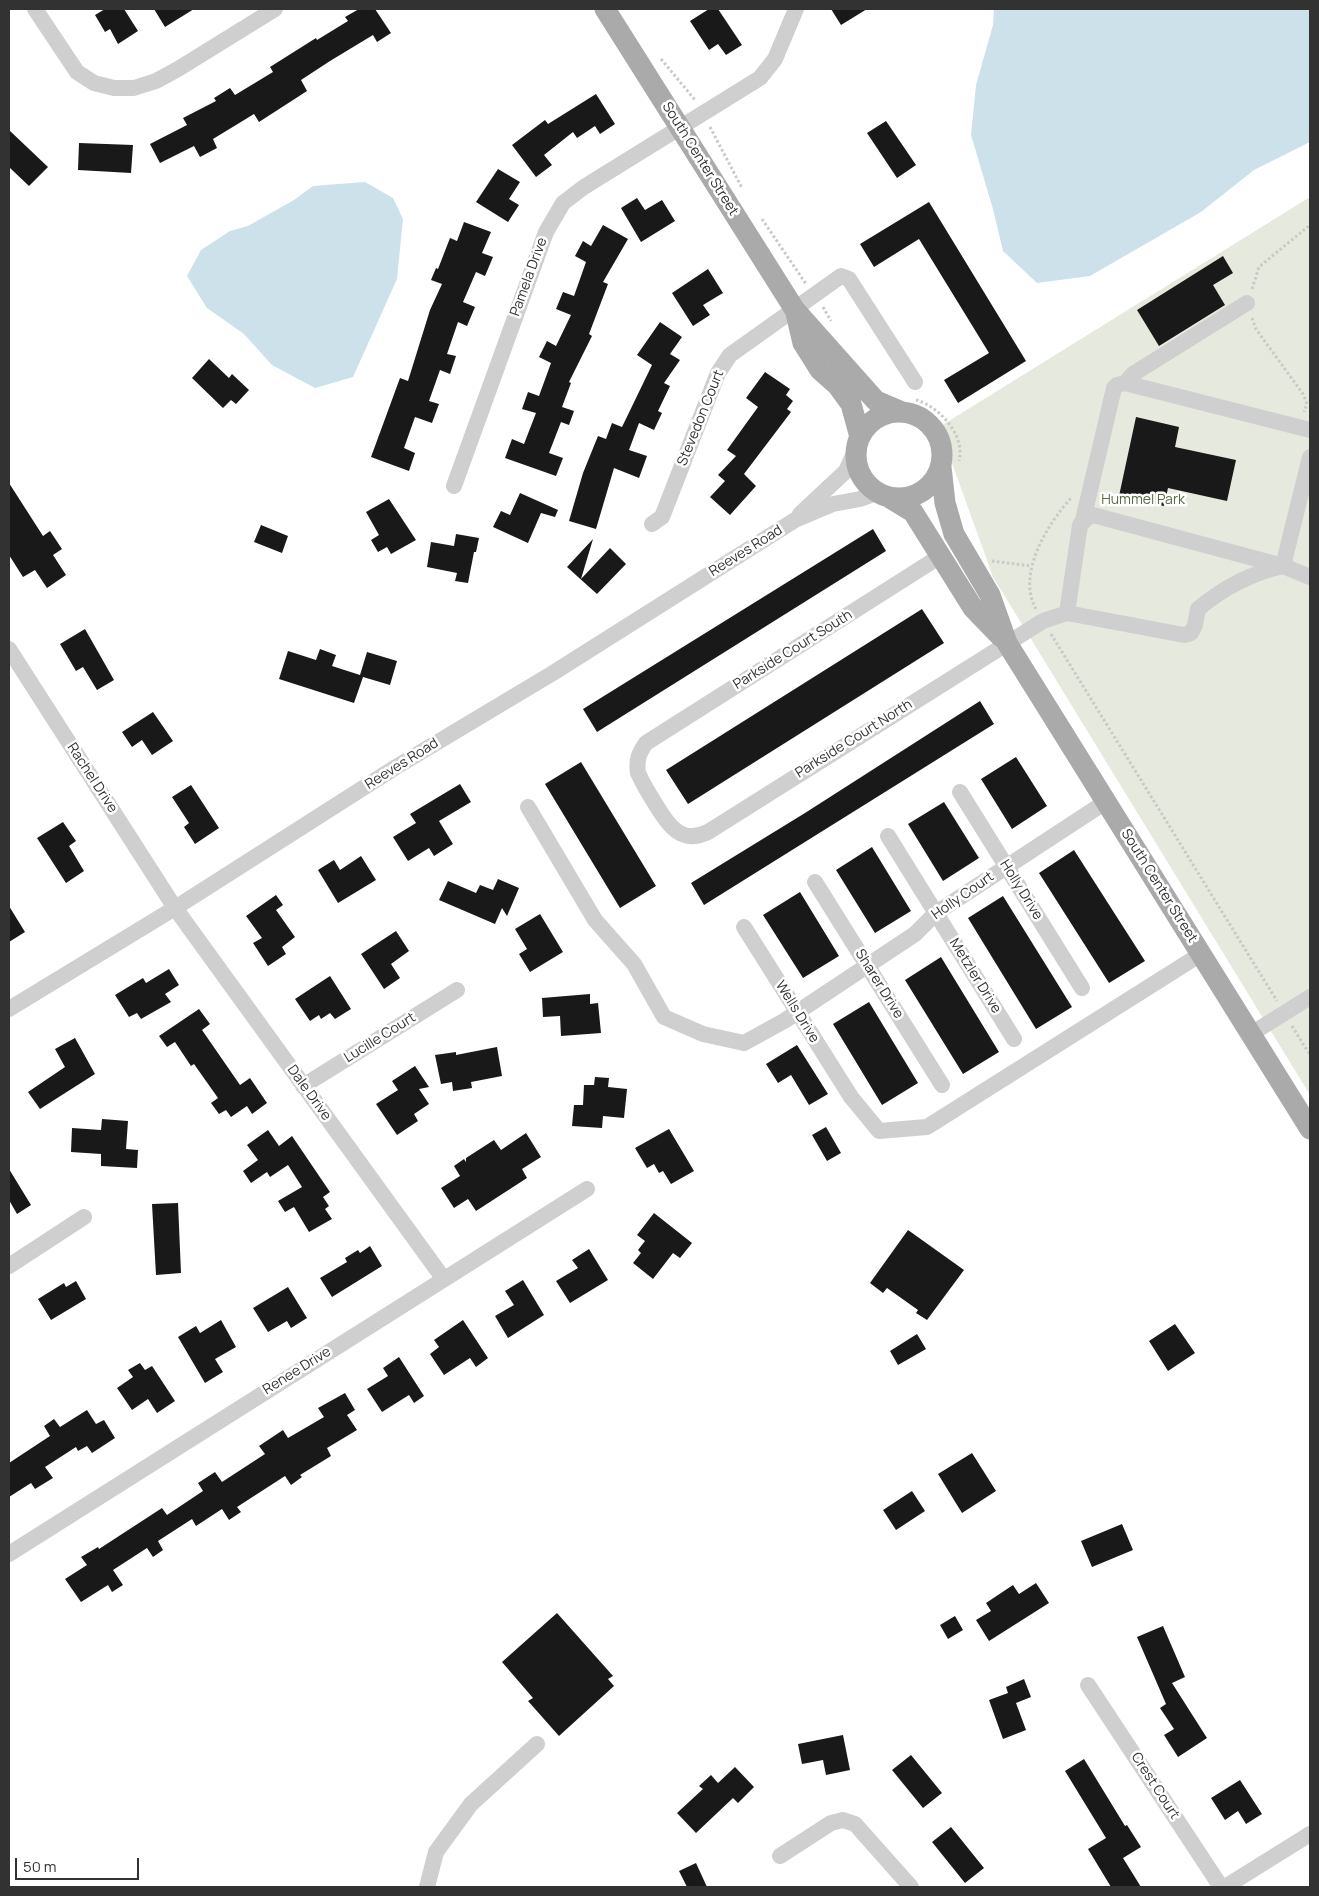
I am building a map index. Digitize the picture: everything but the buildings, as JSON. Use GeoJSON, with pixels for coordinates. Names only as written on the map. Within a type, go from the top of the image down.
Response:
{"type":"FeatureCollection","features":[{"type":"Feature","properties":{"kind":"main road","name":"South Center Street"},"geometry":{"type":"LineString","coordinates":[[605,9],[795,310],[876,402],[902,412]]}},
{"type":"Feature","properties":{"kind":"main road","name":"South Center Street"},"geometry":{"type":"LineString","coordinates":[[795,310],[803,343],[820,370],[838,386],[852,404],[858,443]]}},
{"type":"Feature","properties":{"kind":"main road"},"geometry":{"type":"LineString","coordinates":[[902,412],[915,415],[926,421],[935,430],[943,454],[941,467],[936,479],[922,492],[903,499],[883,495],[867,485],[860,474],[856,462],[858,443],[867,426],[877,418],[889,413],[902,412]]}},
{"type":"Feature","properties":{"kind":"main road","name":"South Center Street"},"geometry":{"type":"LineString","coordinates":[[941,467],[945,503],[954,534],[990,595],[1007,642],[1310,1129]]}},
{"type":"Feature","properties":{"kind":"main road","name":"South Center Street"},"geometry":{"type":"LineString","coordinates":[[883,495],[913,512],[939,557],[973,608],[1007,642]]}},
{"type":"Feature","properties":{"kind":"street"},"geometry":{"type":"LineString","coordinates":[[35,9],[77,72],[94,83],[114,88],[134,88],[156,81],[275,9]]}},
{"type":"Feature","properties":{"kind":"street","name":"Pamela Drive"},"geometry":{"type":"LineString","coordinates":[[454,486],[551,220],[563,203],[574,194],[680,128],[689,120],[738,93],[760,78],[775,59],[796,9]]}},
{"type":"Feature","properties":{"kind":"street","name":"Stevedon Court"},"geometry":{"type":"LineString","coordinates":[[652,524],[662,517],[718,372],[736,350],[841,276],[846,276],[915,382]]}},
{"type":"Feature","properties":{"kind":"street"},"geometry":{"type":"LineString","coordinates":[[1247,303],[1133,374],[1120,385],[1083,520],[1080,525],[1066,612],[1184,636],[1191,633],[1195,625],[1198,609],[1220,592],[1266,569],[1284,566]]}},
{"type":"Feature","properties":{"kind":"street"},"geometry":{"type":"LineString","coordinates":[[1120,385],[1310,430]]}},
{"type":"Feature","properties":{"kind":"street","name":"Reeves Road"},"geometry":{"type":"LineString","coordinates":[[795,520],[846,471],[858,443]]}},
{"type":"Feature","properties":{"kind":"street"},"geometry":{"type":"LineString","coordinates":[[1284,566],[1310,457]]}},
{"type":"Feature","properties":{"kind":"street","name":"Reeves Road"},"geometry":{"type":"LineString","coordinates":[[9,1009],[175,908],[396,767],[559,669],[795,520],[833,504],[883,495]]}},
{"type":"Feature","properties":{"kind":"street"},"geometry":{"type":"LineString","coordinates":[[1083,520],[1093,515],[1284,566],[1310,577]]}},
{"type":"Feature","properties":{"kind":"street","name":"Parkside Court South"},"geometry":{"type":"LineString","coordinates":[[701,836],[689,837],[679,834],[670,828],[641,780],[637,763],[639,752],[646,743],[939,557]]}},
{"type":"Feature","properties":{"kind":"street","name":"Parkside Court North"},"geometry":{"type":"LineString","coordinates":[[701,836],[1007,642],[1043,621],[1066,612]]}},
{"type":"Feature","properties":{"kind":"street","name":"Rachel Drive"},"geometry":{"type":"LineString","coordinates":[[9,649],[175,908]]}},
{"type":"Feature","properties":{"kind":"street","name":"Holly Drive"},"geometry":{"type":"LineString","coordinates":[[960,792],[1082,988]]}},
{"type":"Feature","properties":{"kind":"street","name":"Holly Court"},"geometry":{"type":"LineString","coordinates":[[528,807],[595,920],[634,964],[664,1017],[703,1034],[744,1043],[797,1012],[915,934],[936,913],[1107,801]]}},
{"type":"Feature","properties":{"kind":"street","name":"Metzler Drive"},"geometry":{"type":"LineString","coordinates":[[888,836],[1014,1039]]}},
{"type":"Feature","properties":{"kind":"street","name":"Sharer Drive"},"geometry":{"type":"LineString","coordinates":[[815,882],[942,1085]]}},
{"type":"Feature","properties":{"kind":"street","name":"Dale Drive"},"geometry":{"type":"LineString","coordinates":[[175,908],[443,1278]]}},
{"type":"Feature","properties":{"kind":"street","name":"Wells Drive"},"geometry":{"type":"LineString","coordinates":[[744,927],[851,1097],[879,1131],[927,1127],[1201,954]]}},
{"type":"Feature","properties":{"kind":"street","name":"Lucille Court"},"geometry":{"type":"LineString","coordinates":[[304,1086],[457,990]]}},
{"type":"Feature","properties":{"kind":"street"},"geometry":{"type":"LineString","coordinates":[[1251,1034],[1310,997]]}},
{"type":"Feature","properties":{"kind":"street","name":"Renee Drive"},"geometry":{"type":"LineString","coordinates":[[9,1554],[443,1278],[587,1189]]}},
{"type":"Feature","properties":{"kind":"street"},"geometry":{"type":"LineString","coordinates":[[9,1266],[84,1217]]}},
{"type":"Feature","properties":{"kind":"street","name":"Crest Court"},"geometry":{"type":"LineString","coordinates":[[1088,1685],[1228,1886]]}},
{"type":"Feature","properties":{"kind":"street"},"geometry":{"type":"LineString","coordinates":[[427,1887],[436,1852],[471,1804],[537,1744]]}},
{"type":"Feature","properties":{"kind":"street"},"geometry":{"type":"LineString","coordinates":[[780,1856],[831,1823],[843,1820],[855,1824],[911,1887]]}},
{"type":"Feature","properties":{"kind":"street"},"geometry":{"type":"LineString","coordinates":[[1228,1886],[1310,1834]]}},
{"type":"Feature","properties":{"kind":"path"},"geometry":{"type":"LineString","coordinates":[[1032,601],[1310,1055]]}},
{"type":"Feature","properties":{"kind":"green space","name":"Hummel Park"},"geometry":{"type":"Polygon","coordinates":[[[1310,197],[1310,1095],[993,577],[939,427],[1310,197]]]}},
{"type":"Feature","properties":{"kind":"water"},"geometry":{"type":"Polygon","coordinates":[[[994,9],[1310,9],[1310,142],[1254,170],[1201,212],[1090,276],[1037,283],[1003,251],[993,209],[971,135],[976,85],[993,25],[994,9]]]}},
{"type":"Feature","properties":{"kind":"water"},"geometry":{"type":"Polygon","coordinates":[[[365,182],[393,198],[403,219],[397,279],[353,377],[315,388],[272,365],[244,334],[207,308],[187,276],[201,250],[230,231],[248,226],[294,200],[313,186],[365,182]]]}}]}
